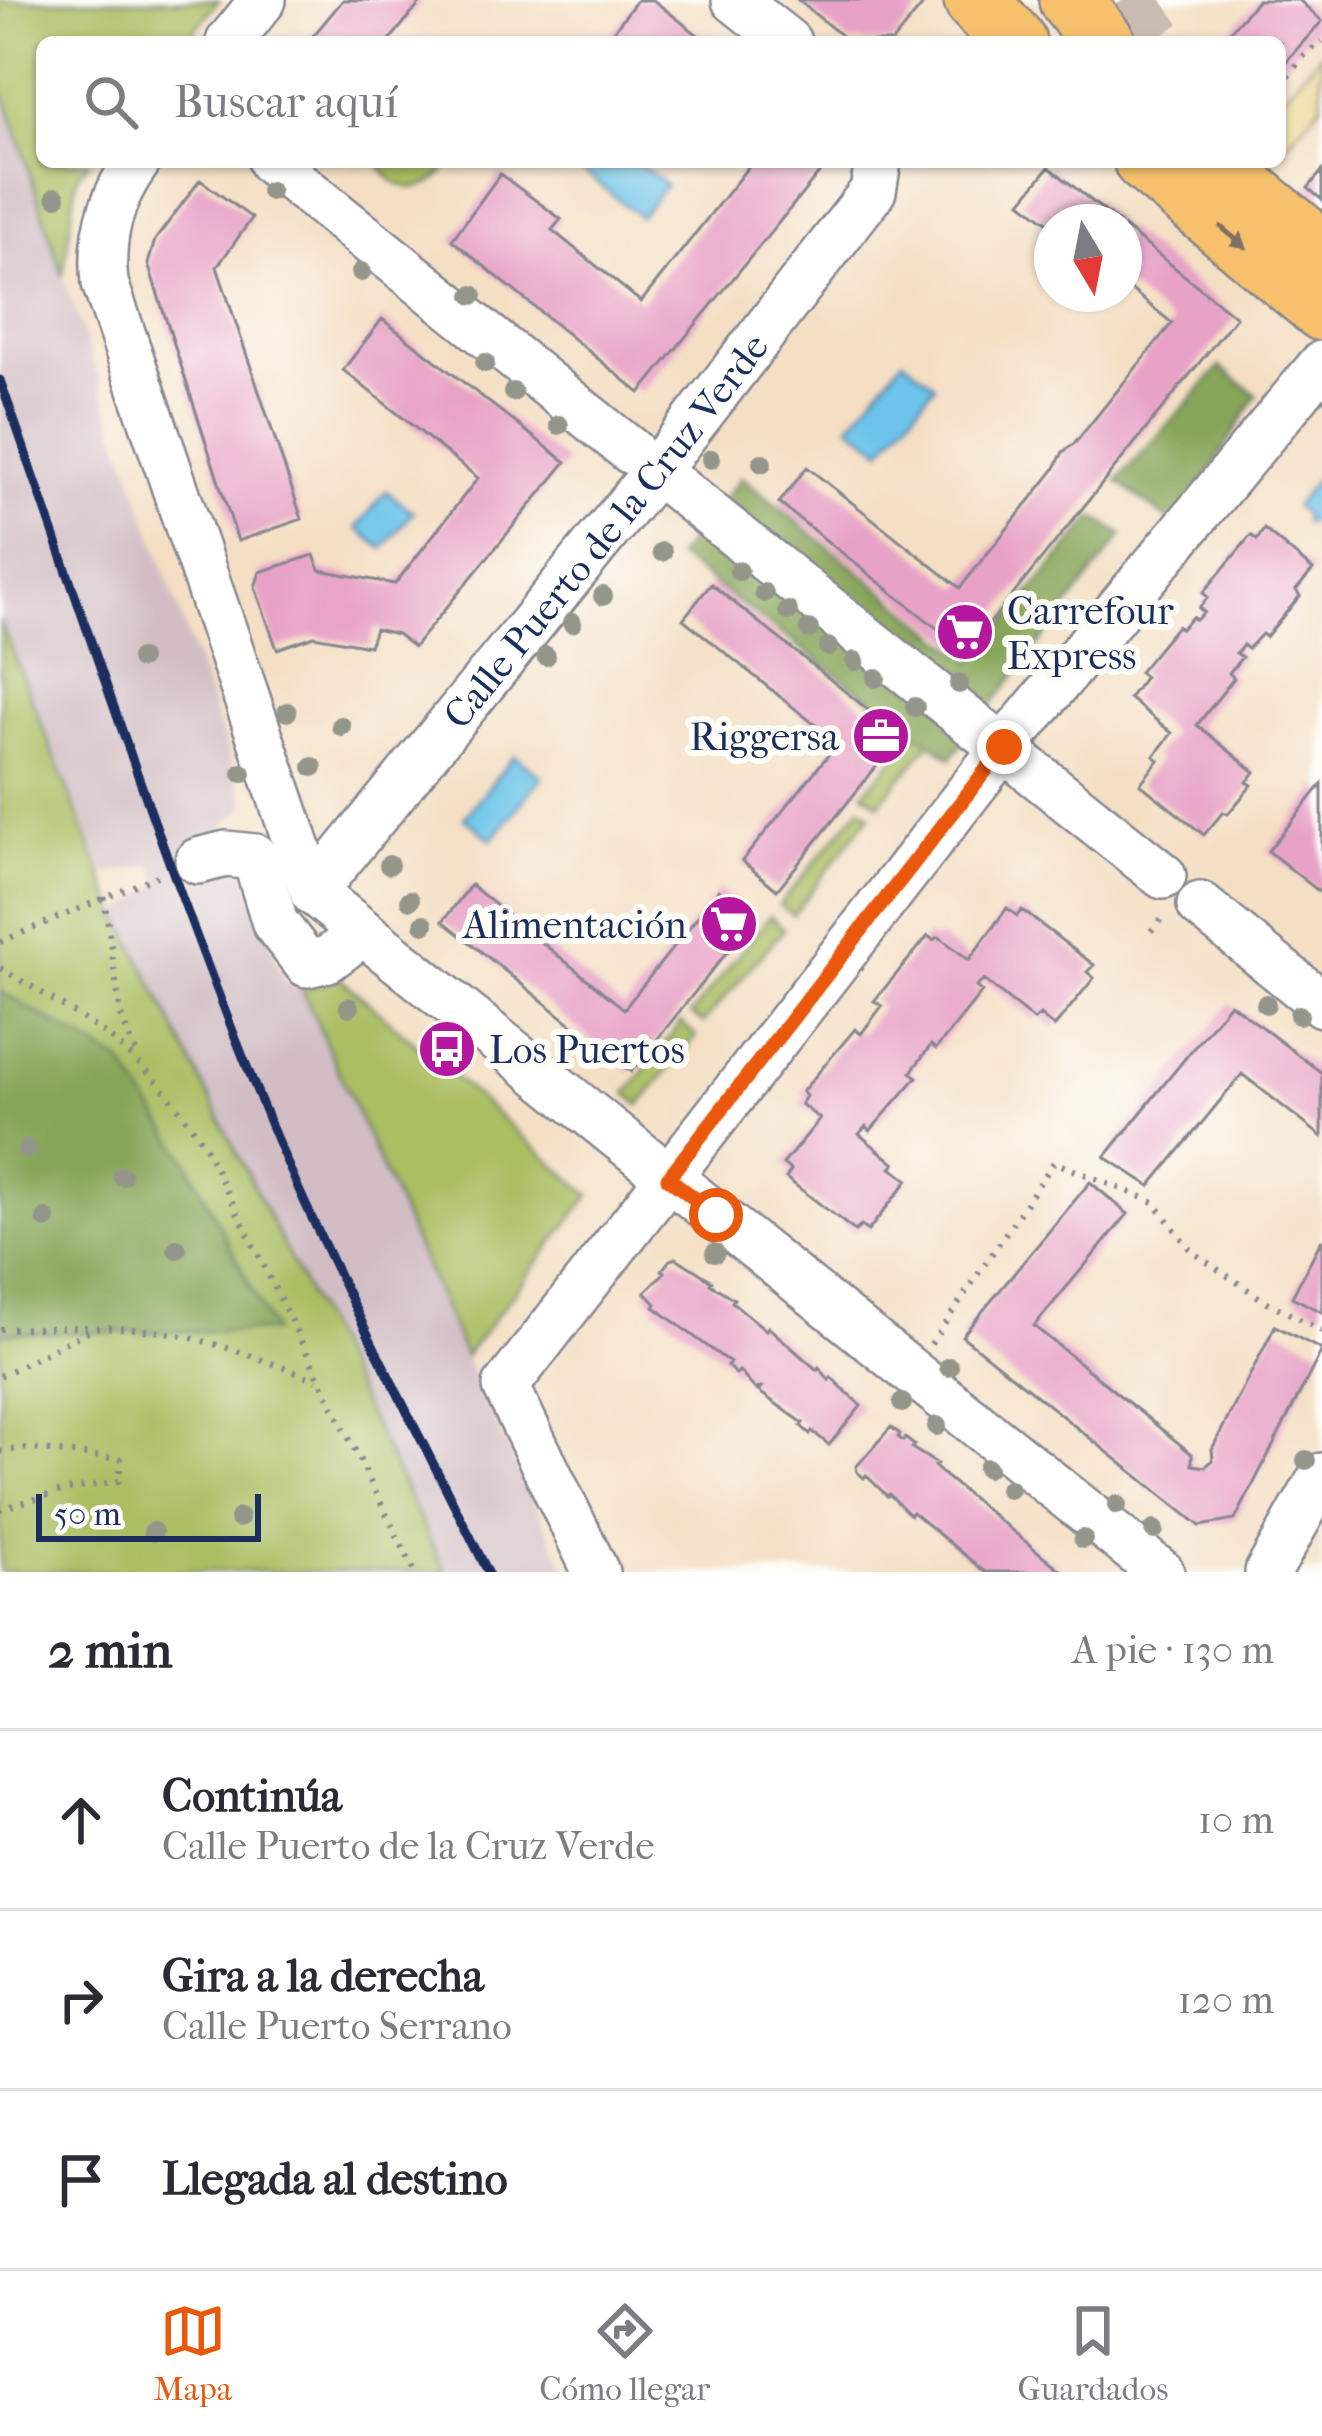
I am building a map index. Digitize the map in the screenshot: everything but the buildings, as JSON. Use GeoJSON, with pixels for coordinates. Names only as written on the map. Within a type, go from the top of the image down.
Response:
{"type":"FeatureCollection","features":[{"type":"Feature","properties":{"kind":"highway"},"geometry":{"type":"LineString","coordinates":[[976,0],[1009,36]]}},
{"type":"Feature","properties":{"kind":"highway"},"geometry":{"type":"LineString","coordinates":[[1071,0],[1098,36]]}},
{"type":"Feature","properties":{"kind":"main road"},"geometry":{"type":"LineString","coordinates":[[1018,0],[1045,36]]}},
{"type":"Feature","properties":{"kind":"main road"},"geometry":{"type":"LineString","coordinates":[[1051,0],[1084,36]]}},
{"type":"Feature","properties":{"kind":"main road"},"geometry":{"type":"LineString","coordinates":[[1150,168],[1322,312]]}},
{"type":"Feature","properties":{"kind":"main road"},"geometry":{"type":"LineString","coordinates":[[1224,168],[1322,249]]}},
{"type":"Feature","properties":{"kind":"street"},"geometry":{"type":"LineString","coordinates":[[234,36],[263,0]]}},
{"type":"Feature","properties":{"kind":"street"},"geometry":{"type":"LineString","coordinates":[[735,0],[780,36]]}},
{"type":"Feature","properties":{"kind":"street"},"geometry":{"type":"LineString","coordinates":[[133,168],[116,191],[102,260],[105,283],[313,892],[1161,1572]]}},
{"type":"Feature","properties":{"kind":"street"},"geometry":{"type":"LineString","coordinates":[[278,168],[1163,876]]}},
{"type":"Feature","properties":{"kind":"street","name":"Calle Puerto de la Cruz Verde"},"geometry":{"type":"LineString","coordinates":[[313,892],[643,461],[873,191],[877,168]]}},
{"type":"Feature","properties":{"kind":"street"},"geometry":{"type":"LineString","coordinates":[[596,1572],[506,1386],[1004,747],[1322,364]]}},
{"type":"Feature","properties":{"kind":"street"},"geometry":{"type":"LineString","coordinates":[[178,868],[226,854],[255,857],[275,922],[307,964],[328,959],[363,934]]}},
{"type":"Feature","properties":{"kind":"street"},"geometry":{"type":"LineString","coordinates":[[1200,905],[1322,1004]]}},
{"type":"Feature","properties":{"kind":"street"},"geometry":{"type":"LineString","coordinates":[[1268,1572],[1322,1476]]}},
{"type":"Feature","properties":{"kind":"path"},"geometry":{"type":"LineString","coordinates":[[1286,78],[1322,41]]}},
{"type":"Feature","properties":{"kind":"path"},"geometry":{"type":"LineString","coordinates":[[0,941],[178,868]]}},
{"type":"Feature","properties":{"kind":"path"},"geometry":{"type":"LineString","coordinates":[[104,897],[121,1016],[140,1061]]}},
{"type":"Feature","properties":{"kind":"path"},"geometry":{"type":"LineString","coordinates":[[0,968],[100,1028],[176,1100],[205,1147],[415,1572]]}},
{"type":"Feature","properties":{"kind":"path"},"geometry":{"type":"LineString","coordinates":[[930,1345],[1054,1162],[1154,1202],[1191,1251],[1260,1298],[1322,1330]]}},
{"type":"Feature","properties":{"kind":"path"},"geometry":{"type":"LineString","coordinates":[[0,1329],[95,1327],[167,1333],[234,1350],[321,1382]]}},
{"type":"Feature","properties":{"kind":"path"},"geometry":{"type":"LineString","coordinates":[[0,1376],[95,1327]]}},
{"type":"Feature","properties":{"kind":"path"},"geometry":{"type":"LineString","coordinates":[[0,1452],[23,1448],[121,1459],[119,1481],[0,1509]]}},
{"type":"Feature","properties":{"kind":"shaded area"},"geometry":{"type":"Polygon","coordinates":[[[0,80],[246,805],[194,853],[247,873],[284,981],[302,989],[480,1391],[568,1572],[446,1572],[118,914],[159,884],[154,865],[105,874],[0,621],[0,80]]]}},
{"type":"Feature","properties":{"kind":"green space"},"geometry":{"type":"Polygon","coordinates":[[[0,0],[219,0],[190,36],[36,36],[36,168],[84,168],[77,177],[63,276],[0,80],[0,0]]]}},
{"type":"Feature","properties":{"kind":"green space"},"geometry":{"type":"Polygon","coordinates":[[[382,168],[445,168],[433,181],[413,188],[382,168]]]}},
{"type":"Feature","properties":{"kind":"green space"},"geometry":{"type":"Polygon","coordinates":[[[1220,367],[1257,395],[1176,526],[1117,481],[1220,367]]]}},
{"type":"Feature","properties":{"kind":"green space"},"geometry":{"type":"Polygon","coordinates":[[[741,477],[972,662],[1094,517],[1123,535],[951,758],[677,557],[741,477]]]}},
{"type":"Feature","properties":{"kind":"green space"},"geometry":{"type":"Polygon","coordinates":[[[0,621],[118,914],[446,1572],[0,1572],[0,621]]]}},
{"type":"Feature","properties":{"kind":"green space"},"geometry":{"type":"Polygon","coordinates":[[[923,727],[935,737],[879,804],[864,792],[923,727]]]}},
{"type":"Feature","properties":{"kind":"green space"},"geometry":{"type":"Polygon","coordinates":[[[861,807],[870,815],[793,915],[779,905],[861,807]]]}},
{"type":"Feature","properties":{"kind":"green space"},"geometry":{"type":"Polygon","coordinates":[[[770,916],[784,929],[703,1023],[691,1014],[770,916]]]}},
{"type":"Feature","properties":{"kind":"green space"},"geometry":{"type":"Polygon","coordinates":[[[340,978],[590,1195],[465,1356],[302,989],[340,978]]]}},
{"type":"Feature","properties":{"kind":"green space"},"geometry":{"type":"Polygon","coordinates":[[[0,991],[121,1062],[185,1157],[273,1331],[0,1333],[0,991]]]}},
{"type":"Feature","properties":{"kind":"green space"},"geometry":{"type":"Polygon","coordinates":[[[681,1022],[696,1036],[640,1105],[627,1093],[681,1022]]]}},
{"type":"Feature","properties":{"kind":"sand"},"geometry":{"type":"Polygon","coordinates":[[[1322,53],[1322,104],[1286,144],[1286,92],[1322,53]]]}},
{"type":"Feature","properties":{"kind":"water"},"geometry":{"type":"Polygon","coordinates":[[[579,168],[645,168],[666,185],[640,217],[579,168]]]}},
{"type":"Feature","properties":{"kind":"water"},"geometry":{"type":"Polygon","coordinates":[[[903,359],[935,385],[882,450],[850,425],[903,359]]]}},
{"type":"Feature","properties":{"kind":"water"},"geometry":{"type":"Polygon","coordinates":[[[1322,472],[1322,529],[1314,522],[1304,523],[1303,513],[1294,507],[1322,472]]]}},
{"type":"Feature","properties":{"kind":"water"},"geometry":{"type":"Polygon","coordinates":[[[386,491],[413,512],[383,549],[357,528],[386,491]]]}},
{"type":"Feature","properties":{"kind":"water"},"geometry":{"type":"Polygon","coordinates":[[[514,755],[542,777],[492,840],[464,818],[514,755]]]}},
{"type":"Feature","properties":{"kind":"tunnel"},"geometry":{"type":"LineString","coordinates":[[1123,0],[1149,36]]}},
{"type":"Feature","properties":{"kind":"railway"},"geometry":{"type":"LineString","coordinates":[[0,380],[163,847],[270,1123],[348,1293],[488,1572]]}},
{"type":"Feature","properties":{"kind":"place","name":"Carrefour Express"},"geometry":{"type":"Point","coordinates":[965,632]}},
{"type":"Feature","properties":{"kind":"place","name":"Riggersa"},"geometry":{"type":"Point","coordinates":[881,736]}},
{"type":"Feature","properties":{"kind":"place","name":"Alimentación"},"geometry":{"type":"Point","coordinates":[729,924]}},
{"type":"Feature","properties":{"kind":"place","name":"Los Puertos"},"geometry":{"type":"Point","coordinates":[447,1049]}},
{"type":"Feature","properties":{"kind":"route"},"geometry":{"type":"LineString","coordinates":[[716,1215],[668,1178],[1004,747]]}}]}
